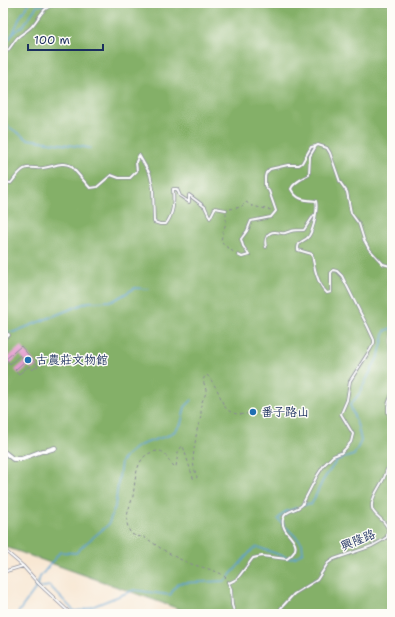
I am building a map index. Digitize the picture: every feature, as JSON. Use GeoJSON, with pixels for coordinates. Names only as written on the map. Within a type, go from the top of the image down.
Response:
{"type":"FeatureCollection","features":[{"type":"Feature","properties":{"kind":"street"},"geometry":{"type":"LineString","coordinates":[[3,337],[8,335]]}},
{"type":"Feature","properties":{"kind":"street"},"geometry":{"type":"LineString","coordinates":[[3,451],[13,459],[21,459],[55,448]]}},
{"type":"Feature","properties":{"kind":"lane"},"geometry":{"type":"LineString","coordinates":[[3,55],[18,37],[32,27],[45,9],[50,5],[57,3]]}},
{"type":"Feature","properties":{"kind":"lane"},"geometry":{"type":"LineString","coordinates":[[238,255],[242,257],[249,256],[241,239],[247,231],[251,221],[271,217],[276,211],[269,191],[264,186],[266,173],[270,168],[299,165],[302,163],[311,147],[318,145],[327,148],[330,153],[340,182],[347,192],[351,213],[359,224],[364,240],[369,249],[382,264],[392,265]]}},
{"type":"Feature","properties":{"kind":"lane"},"geometry":{"type":"LineString","coordinates":[[235,614],[232,605],[229,582],[236,579],[253,558],[262,556],[287,559],[296,549],[292,538],[284,528],[282,521],[283,518],[287,512],[299,508],[324,465],[333,456],[341,453],[351,442],[353,434],[341,414],[347,400],[350,381],[374,344],[374,340],[367,325],[342,276],[337,271],[333,270],[331,292],[328,293],[324,290],[318,278],[312,254],[298,250],[299,242],[306,239],[312,230],[318,206],[316,201],[298,198],[291,189],[292,185],[309,175],[310,156],[316,146]]}},
{"type":"Feature","properties":{"kind":"lane"},"geometry":{"type":"LineString","coordinates":[[3,182],[11,183],[24,169],[44,168],[59,164],[68,164],[72,166],[90,188],[97,187],[111,175],[119,178],[130,178],[137,171],[136,162],[139,155],[150,174],[153,188],[154,222],[166,224],[170,218],[173,210],[173,189],[177,189],[180,196],[189,202],[189,195],[205,207],[210,218],[215,208],[226,210]]}},
{"type":"Feature","properties":{"kind":"lane"},"geometry":{"type":"LineString","coordinates":[[266,247],[266,239],[269,233],[274,231],[286,233],[292,230],[304,230],[315,214]]}},
{"type":"Feature","properties":{"kind":"lane"},"geometry":{"type":"LineString","coordinates":[[392,394],[388,404],[388,412],[392,430]]}},
{"type":"Feature","properties":{"kind":"lane","name":"興隆路"},"geometry":{"type":"LineString","coordinates":[[277,614],[294,594],[317,580],[328,563],[334,559],[368,548],[387,537],[388,530],[384,522],[372,511],[371,506],[373,497],[387,469],[392,467]]}},
{"type":"Feature","properties":{"kind":"lane"},"geometry":{"type":"LineString","coordinates":[[3,549],[23,566],[44,590],[71,614]]}},
{"type":"Feature","properties":{"kind":"lane"},"geometry":{"type":"LineString","coordinates":[[3,572],[23,566]]}},
{"type":"Feature","properties":{"kind":"path"},"geometry":{"type":"LineString","coordinates":[[238,255],[224,245],[221,240],[226,222],[226,210],[241,207],[246,202],[252,206],[276,211]]}},
{"type":"Feature","properties":{"kind":"path"},"geometry":{"type":"LineString","coordinates":[[225,577],[220,573],[184,562],[144,537],[134,536],[129,530],[127,517],[138,468],[140,462],[147,454],[160,451],[163,452],[172,465],[176,467],[178,452],[183,446],[193,478],[196,479],[194,450],[197,430],[201,417],[201,404],[206,393],[203,380],[205,376],[208,375],[210,377],[227,410],[242,415],[253,412]]}},
{"type":"Feature","properties":{"kind":"green space"},"geometry":{"type":"Polygon","coordinates":[[[3,3],[392,3],[392,614],[193,614],[3,546],[3,3]]]}},
{"type":"Feature","properties":{"kind":"building","name":"古農莊文物館"},"geometry":{"type":"Polygon","coordinates":[[[21,346],[38,366],[32,370],[29,366],[19,374],[15,370],[25,361],[20,355],[10,364],[6,359],[21,346]]]}},
{"type":"Feature","properties":{"kind":"waterway"},"geometry":{"type":"LineString","coordinates":[[14,31],[20,17],[29,3]]}},
{"type":"Feature","properties":{"kind":"waterway"},"geometry":{"type":"LineString","coordinates":[[3,48],[14,32],[23,26],[37,6],[51,3]]}},
{"type":"Feature","properties":{"kind":"waterway"},"geometry":{"type":"LineString","coordinates":[[3,123],[27,139],[90,148]]}},
{"type":"Feature","properties":{"kind":"waterway"},"geometry":{"type":"LineString","coordinates":[[3,332],[14,332],[88,302],[113,301],[135,288],[149,289]]}},
{"type":"Feature","properties":{"kind":"waterway"},"geometry":{"type":"LineString","coordinates":[[301,506],[307,504],[311,505],[323,480],[337,460],[354,455],[361,441],[358,427],[350,405],[359,394],[379,355],[385,331],[392,328]]}},
{"type":"Feature","properties":{"kind":"waterway"},"geometry":{"type":"LineString","coordinates":[[36,588],[40,577],[60,552],[76,553],[108,525],[115,507],[121,462],[138,446],[167,436],[175,431],[181,424],[185,407],[192,400]]}},
{"type":"Feature","properties":{"kind":"waterway"},"geometry":{"type":"LineString","coordinates":[[17,614],[36,588],[50,586],[74,611],[84,610],[134,590],[170,595],[178,583],[225,581],[251,551],[257,547],[289,558],[296,557],[303,552],[302,543],[278,519],[285,512],[296,508]]}},
{"type":"Feature","properties":{"kind":"waterway"},"geometry":{"type":"LineString","coordinates":[[3,613],[13,614]]}},
{"type":"Feature","properties":{"kind":"place","name":"古農莊文物館"},"geometry":{"type":"Point","coordinates":[28,360]}},
{"type":"Feature","properties":{"kind":"place","name":"番子路山"},"geometry":{"type":"Point","coordinates":[253,412]}}]}
